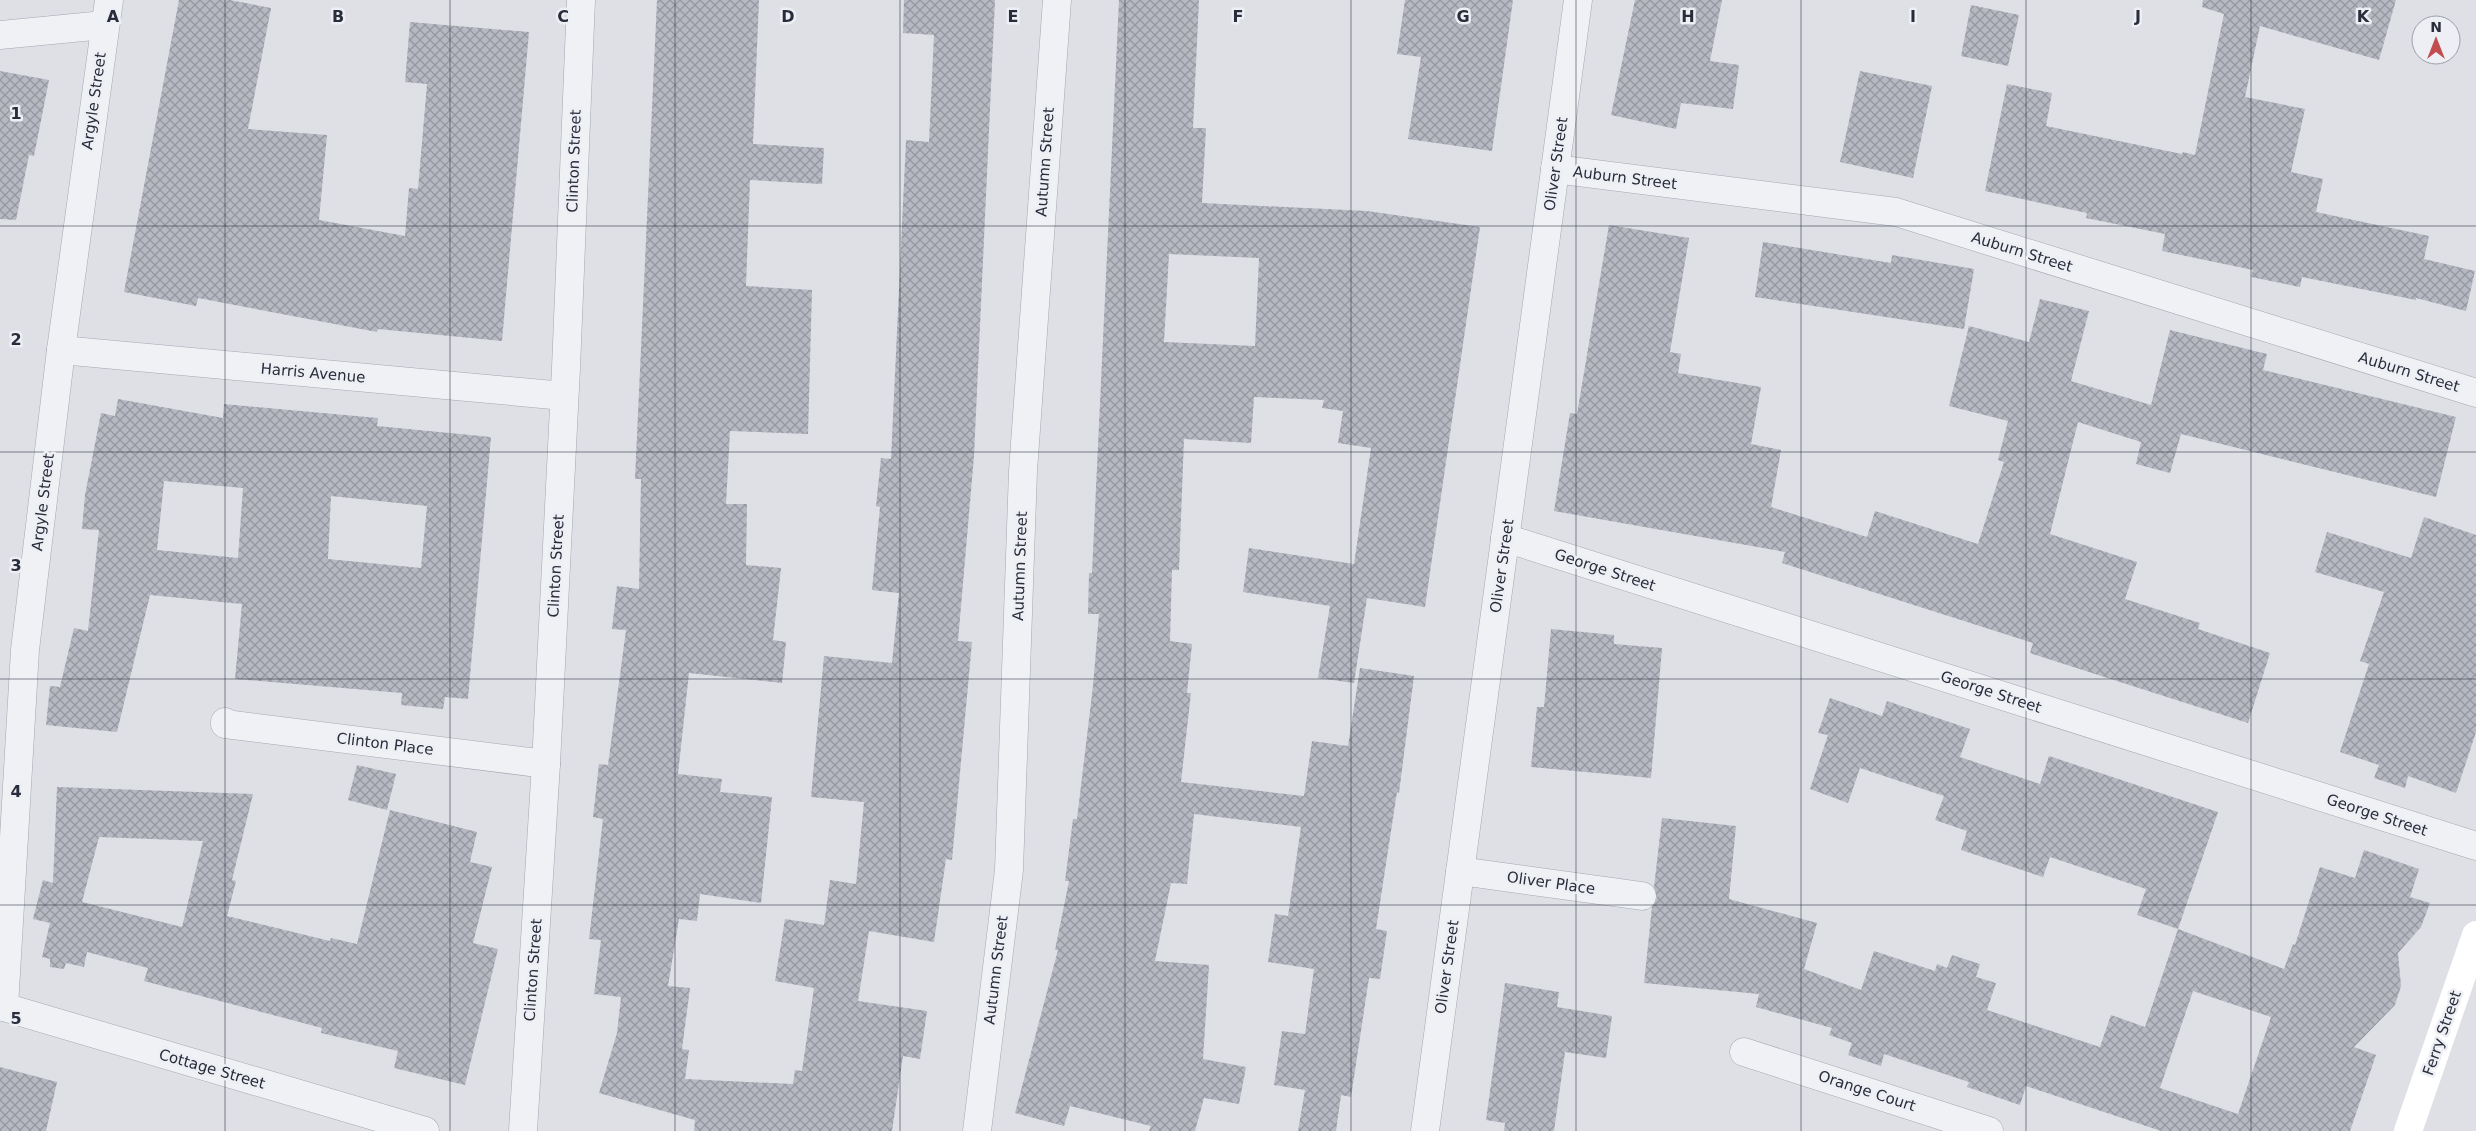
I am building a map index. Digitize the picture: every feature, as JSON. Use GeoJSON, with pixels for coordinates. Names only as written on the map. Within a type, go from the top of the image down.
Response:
{"type":"FeatureCollection","features":[{"type":"Feature","properties":{"kind":"main road","name":"Ferry Street"},"geometry":{"type":"LineString","coordinates":[[2408,1131],[2476,935]]}},
{"type":"Feature","properties":{"kind":"street","name":"Clinton Street"},"geometry":{"type":"LineString","coordinates":[[523,1131],[546,764],[581,0]]}},
{"type":"Feature","properties":{"kind":"street","name":"Autumn Street"},"geometry":{"type":"LineString","coordinates":[[976,1131],[1009,870],[1023,471],[1057,0]]}},
{"type":"Feature","properties":{"kind":"street","name":"Oliver Street"},"geometry":{"type":"LineString","coordinates":[[1425,1131],[1578,0]]}},
{"type":"Feature","properties":{"kind":"street"},"geometry":{"type":"LineString","coordinates":[[0,35],[106,12]]}},
{"type":"Feature","properties":{"kind":"street","name":"Argyle Street"},"geometry":{"type":"LineString","coordinates":[[2,1007],[25,650],[61,350],[106,12]]}},
{"type":"Feature","properties":{"kind":"street","name":"Auburn Street"},"geometry":{"type":"LineString","coordinates":[[1555,169],[1896,212],[2476,393]]}},
{"type":"Feature","properties":{"kind":"street","name":"Harris Avenue"},"geometry":{"type":"LineString","coordinates":[[61,350],[564,396]]}},
{"type":"Feature","properties":{"kind":"street","name":"George Street"},"geometry":{"type":"LineString","coordinates":[[1505,538],[2476,846]]}},
{"type":"Feature","properties":{"kind":"street","name":"Clinton Place"},"geometry":{"type":"LineString","coordinates":[[226,722],[226,724],[546,764]]}},
{"type":"Feature","properties":{"kind":"street","name":"Oliver Place"},"geometry":{"type":"LineString","coordinates":[[1460,871],[1642,896]]}},
{"type":"Feature","properties":{"kind":"street","name":"Cottage Street"},"geometry":{"type":"LineString","coordinates":[[2,1007],[425,1131]]}},
{"type":"Feature","properties":{"kind":"street","name":"Orange Court"},"geometry":{"type":"LineString","coordinates":[[1744,1052],[1989,1131]]}},
{"type":"Feature","properties":{"kind":"building"},"geometry":{"type":"Polygon","coordinates":[[[179,0],[230,0],[271,8],[248,129],[327,135],[319,220],[405,236],[409,188],[418,189],[427,84],[405,82],[410,22],[529,32],[502,341],[378,329],[377,332],[198,298],[196,306],[124,292],[179,0]]]}},
{"type":"Feature","properties":{"kind":"building"},"geometry":{"type":"Polygon","coordinates":[[[657,0],[759,0],[753,144],[824,148],[822,184],[750,180],[746,286],[812,290],[808,434],[730,431],[726,504],[747,504],[746,565],[781,568],[773,640],[786,642],[782,683],[689,673],[678,774],[722,779],[720,792],[772,797],[761,903],[700,894],[697,921],[679,919],[668,986],[690,988],[682,1049],[689,1050],[685,1079],[793,1084],[795,1070],[802,1071],[814,988],[775,981],[785,919],[824,925],[830,880],[856,884],[864,802],[811,797],[824,656],[892,663],[899,593],[872,590],[880,507],[876,506],[881,458],[891,459],[906,140],[929,142],[934,35],[903,33],[904,0],[995,0],[974,456],[958,641],[972,642],[952,860],[946,859],[934,942],[869,931],[858,1001],[927,1011],[920,1059],[903,1056],[892,1131],[694,1131],[695,1120],[599,1093],[617,1033],[621,997],[594,994],[601,940],[589,939],[603,819],[593,817],[599,764],[608,765],[626,630],[612,629],[617,586],[639,589],[641,479],[635,479],[657,0]]]}},
{"type":"Feature","properties":{"kind":"building"},"geometry":{"type":"Polygon","coordinates":[[[1119,0],[1199,0],[1193,128],[1206,128],[1202,203],[1367,211],[1480,227],[1425,607],[1367,598],[1354,683],[1318,678],[1330,606],[1243,592],[1249,548],[1354,564],[1371,448],[1338,443],[1343,411],[1322,408],[1324,400],[1254,397],[1251,443],[1184,439],[1179,570],[1172,570],[1170,641],[1192,644],[1187,693],[1191,693],[1181,782],[1304,796],[1312,741],[1348,746],[1360,668],[1414,676],[1399,793],[1397,792],[1376,929],[1387,931],[1380,979],[1369,978],[1351,1097],[1341,1095],[1336,1131],[1298,1131],[1305,1090],[1274,1085],[1282,1031],[1305,1034],[1314,969],[1268,962],[1275,914],[1288,916],[1301,827],[1194,814],[1187,884],[1171,883],[1155,961],[1209,965],[1203,1059],[1246,1067],[1239,1104],[1204,1098],[1195,1131],[1149,1131],[1151,1126],[1070,1106],[1064,1126],[1015,1113],[1058,950],[1055,950],[1069,881],[1065,881],[1073,819],[1077,819],[1093,686],[1099,614],[1088,614],[1089,573],[1092,573],[1119,0]],[[1169,254],[1164,342],[1255,346],[1259,258],[1169,254]]]}},
{"type":"Feature","properties":{"kind":"building"},"geometry":{"type":"Polygon","coordinates":[[[1405,0],[1513,0],[1492,151],[1408,139],[1421,57],[1397,54],[1405,0]]]}},
{"type":"Feature","properties":{"kind":"building"},"geometry":{"type":"Polygon","coordinates":[[[1635,0],[1722,0],[1710,61],[1739,65],[1733,109],[1681,103],[1676,129],[1611,115],[1635,0]]]}},
{"type":"Feature","properties":{"kind":"building"},"geometry":{"type":"Polygon","coordinates":[[[2203,0],[2396,0],[2379,60],[2260,26],[2245,97],[2305,109],[2291,172],[2323,179],[2316,212],[2429,236],[2424,259],[2475,271],[2466,311],[2416,298],[2416,300],[2302,277],[2300,287],[2251,277],[2253,270],[2162,251],[2165,234],[2086,218],[2087,213],[1985,191],[2007,84],[2052,93],[2046,126],[2182,154],[2183,152],[2195,155],[2224,14],[2202,7],[2203,0]]]}},
{"type":"Feature","properties":{"kind":"building"},"geometry":{"type":"Polygon","coordinates":[[[1971,5],[2019,15],[2008,66],[1961,56],[1971,5]]]}},
{"type":"Feature","properties":{"kind":"building"},"geometry":{"type":"Polygon","coordinates":[[[0,71],[49,80],[34,156],[29,155],[16,220],[0,219],[0,71]]]}},
{"type":"Feature","properties":{"kind":"building"},"geometry":{"type":"Polygon","coordinates":[[[1860,71],[1932,86],[1913,178],[1840,162],[1860,71]]]}},
{"type":"Feature","properties":{"kind":"building"},"geometry":{"type":"Polygon","coordinates":[[[1609,225],[1689,238],[1670,352],[1681,354],[1678,373],[1761,387],[1751,444],[1781,450],[1771,507],[1867,537],[1875,511],[1978,544],[2004,462],[1998,460],[2008,421],[1949,406],[1969,326],[2029,342],[2040,299],[2089,311],[2071,381],[2151,405],[2170,330],[2267,354],[2263,370],[2456,417],[2436,497],[2181,434],[2170,473],[2136,464],[2141,442],[2078,422],[2050,534],[2137,562],[2125,599],[2200,623],[2198,629],[2270,653],[2248,723],[2030,653],[2033,643],[1782,563],[1785,552],[1554,511],[1570,413],[1577,414],[1609,225]]]}},
{"type":"Feature","properties":{"kind":"building"},"geometry":{"type":"Polygon","coordinates":[[[1763,242],[1891,263],[1892,255],[1974,269],[1964,329],[1755,297],[1763,242]]]}},
{"type":"Feature","properties":{"kind":"building"},"geometry":{"type":"Polygon","coordinates":[[[118,399],[223,418],[224,404],[378,418],[377,426],[491,437],[468,699],[445,697],[443,709],[401,705],[402,693],[235,679],[242,604],[150,595],[117,732],[46,725],[50,686],[60,687],[74,628],[88,631],[99,530],[82,529],[85,495],[101,413],[115,416],[118,399]],[[164,481],[157,550],[238,558],[243,488],[164,481]],[[331,496],[328,559],[421,568],[427,506],[331,496]]]}},
{"type":"Feature","properties":{"kind":"building"},"geometry":{"type":"Polygon","coordinates":[[[2424,517],[2476,535],[2476,732],[2456,793],[2408,776],[2405,788],[2374,778],[2379,765],[2340,752],[2369,664],[2360,661],[2384,592],[2315,572],[2327,532],[2411,558],[2424,517]]]}},
{"type":"Feature","properties":{"kind":"building"},"geometry":{"type":"Polygon","coordinates":[[[1551,629],[1614,635],[1614,644],[1662,648],[1651,778],[1531,767],[1537,707],[1544,707],[1551,629]]]}},
{"type":"Feature","properties":{"kind":"building"},"geometry":{"type":"Polygon","coordinates":[[[1830,698],[1882,716],[1887,701],[1970,729],[1960,757],[2040,784],[2049,756],[2218,812],[2178,929],[2137,915],[2146,889],[2050,857],[2043,877],[1961,850],[1967,831],[1935,820],[1944,796],[1860,768],[1848,803],[1810,789],[1828,735],[1818,733],[1830,698]]]}},
{"type":"Feature","properties":{"kind":"building"},"geometry":{"type":"Polygon","coordinates":[[[357,765],[396,774],[387,810],[348,800],[357,765]]]}},
{"type":"Feature","properties":{"kind":"building"},"geometry":{"type":"Polygon","coordinates":[[[57,787],[253,794],[232,880],[236,881],[227,916],[330,941],[331,938],[357,944],[390,810],[477,832],[470,862],[492,867],[473,943],[498,949],[465,1085],[394,1068],[398,1051],[321,1033],[322,1028],[144,981],[148,968],[87,952],[84,967],[66,963],[64,969],[50,967],[50,959],[42,957],[50,923],[33,919],[43,880],[53,883],[57,787]],[[99,837],[82,902],[182,927],[203,841],[99,837]]]}},
{"type":"Feature","properties":{"kind":"building"},"geometry":{"type":"Polygon","coordinates":[[[1662,818],[1736,826],[1729,899],[1817,923],[1804,969],[1861,990],[1874,951],[1935,971],[1937,964],[1947,968],[1952,955],[1980,964],[1976,977],[1996,983],[1987,1010],[2100,1047],[2111,1015],[2145,1027],[2178,929],[2284,969],[2293,944],[2295,945],[2320,867],[2355,878],[2364,850],[2419,869],[2410,897],[2430,903],[2421,927],[2398,953],[2401,986],[2395,1005],[2354,1047],[2376,1055],[2350,1131],[2161,1131],[2026,1086],[2020,1105],[1967,1087],[1969,1082],[1884,1054],[1881,1066],[1848,1055],[1852,1043],[1829,1035],[1832,1028],[1756,1007],[1759,994],[1644,983],[1652,907],[1657,898],[1654,887],[1662,818]],[[2193,991],[2160,1088],[2238,1114],[2271,1017],[2193,991]]]}},
{"type":"Feature","properties":{"kind":"building"},"geometry":{"type":"Polygon","coordinates":[[[1505,983],[1559,992],[1557,1007],[1612,1016],[1606,1058],[1565,1052],[1554,1131],[1504,1131],[1505,1123],[1486,1120],[1505,983]]]}},
{"type":"Feature","properties":{"kind":"building"},"geometry":{"type":"Polygon","coordinates":[[[0,1067],[57,1082],[46,1131],[0,1131],[0,1067]]]}}]}
